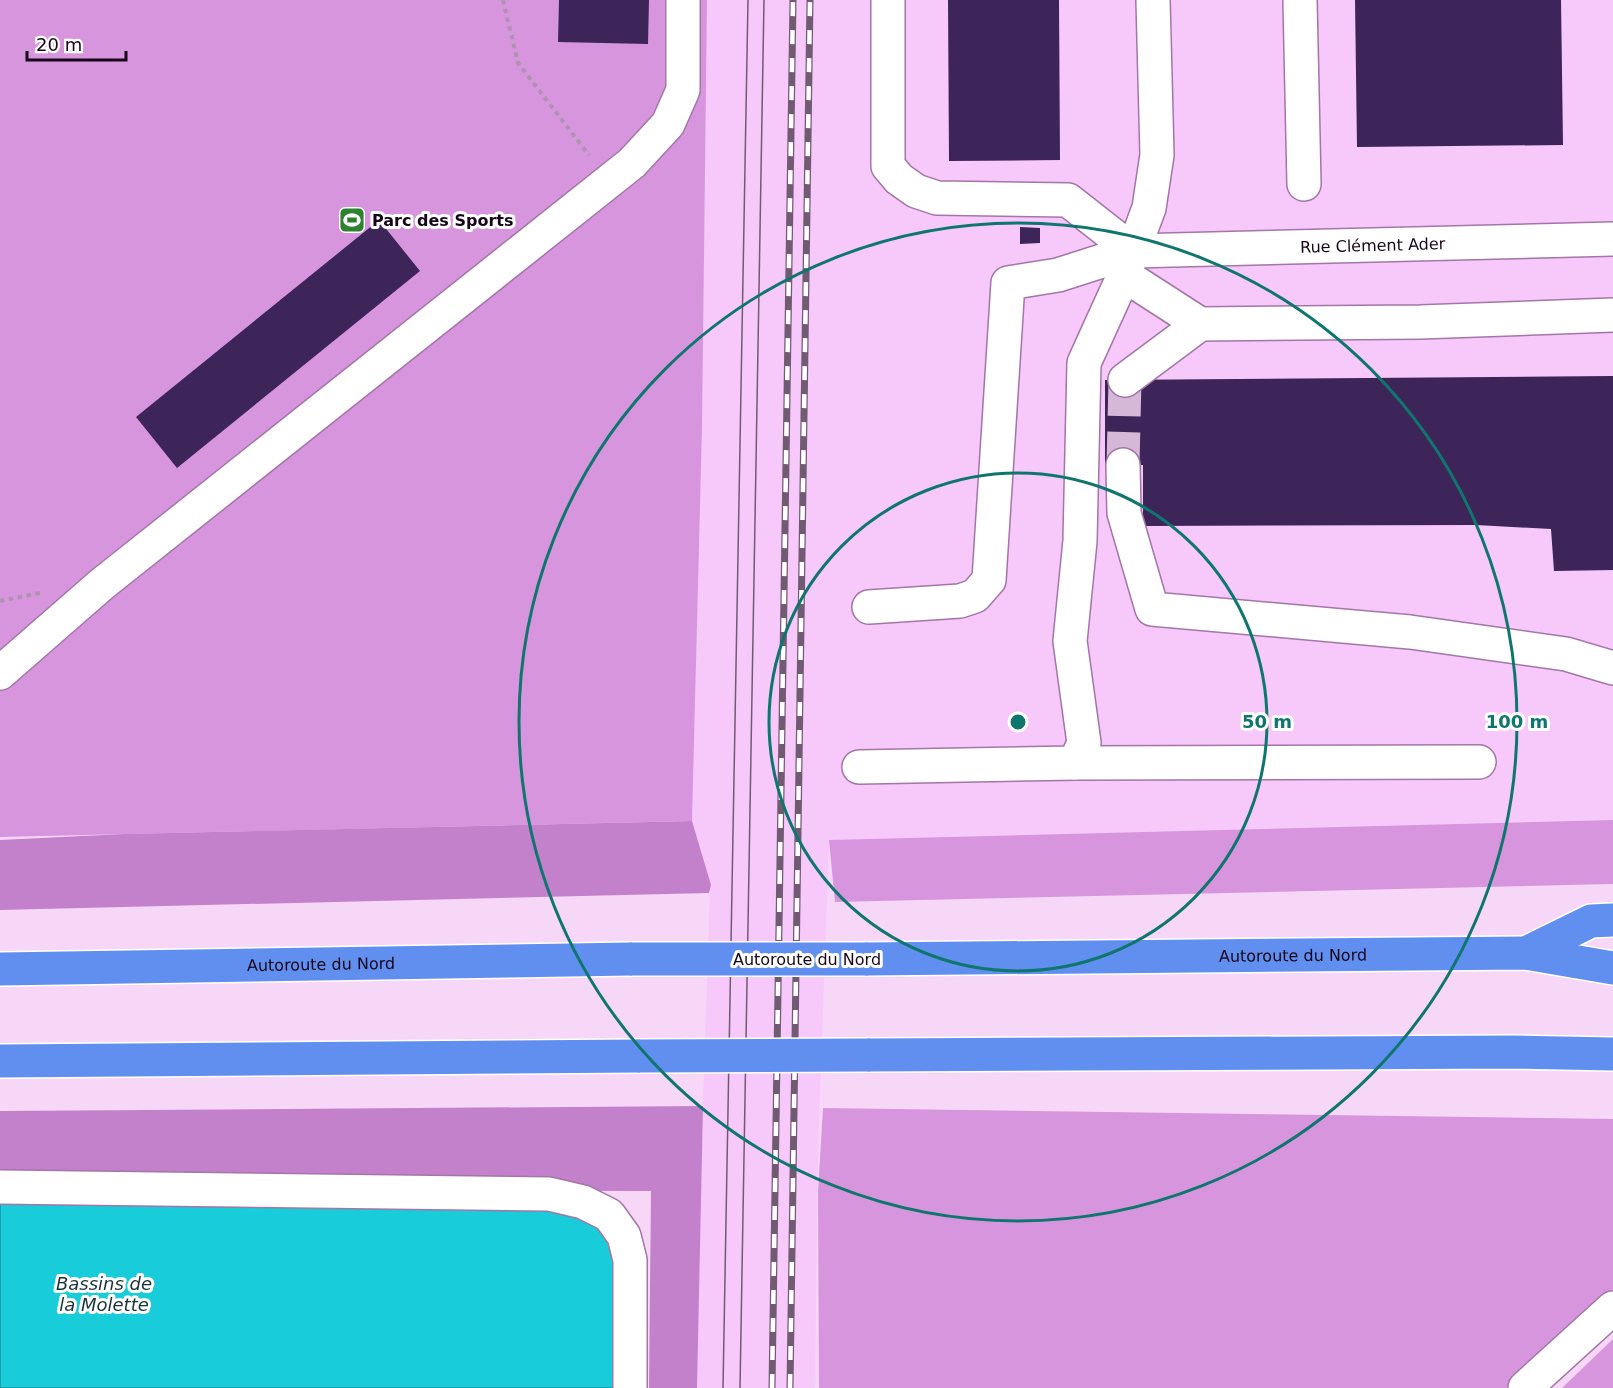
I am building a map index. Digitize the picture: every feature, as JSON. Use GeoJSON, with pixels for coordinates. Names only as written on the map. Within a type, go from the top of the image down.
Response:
{"type":"FeatureCollection","features":[{"type":"Feature","properties":{"kind":"highway"},"geometry":{"type":"LineString","coordinates":[[1526,952],[1591,921],[1613,920]]}},
{"type":"Feature","properties":{"kind":"highway","name":"Autoroute du Nord"},"geometry":{"type":"LineString","coordinates":[[0,969],[632,959],[865,959],[1526,952],[1613,968]]}},
{"type":"Feature","properties":{"kind":"highway"},"geometry":{"type":"LineString","coordinates":[[0,1061],[1515,1052],[1613,1054]]}},
{"type":"Feature","properties":{"kind":"street"},"geometry":{"type":"LineString","coordinates":[[0,673],[102,584],[632,163],[668,124],[683,90],[683,0]]}},
{"type":"Feature","properties":{"kind":"street"},"geometry":{"type":"LineString","coordinates":[[888,0],[888,166],[900,179],[916,191],[937,198],[1068,200],[1128,263],[1200,324]]}},
{"type":"Feature","properties":{"kind":"street"},"geometry":{"type":"LineString","coordinates":[[1075,763],[1084,743],[1070,641],[1080,541],[1084,363],[1128,263],[1149,208],[1157,155],[1153,0]]}},
{"type":"Feature","properties":{"kind":"street"},"geometry":{"type":"LineString","coordinates":[[1300,0],[1304,184]]}},
{"type":"Feature","properties":{"kind":"street","name":"Rue Clément Ader"},"geometry":{"type":"LineString","coordinates":[[869,607],[960,601],[975,596],[989,580],[1008,283],[1128,263],[1613,239]]}},
{"type":"Feature","properties":{"kind":"street"},"geometry":{"type":"LineString","coordinates":[[1125,380],[1200,324],[1420,322],[1613,315]]}},
{"type":"Feature","properties":{"kind":"street"},"geometry":{"type":"LineString","coordinates":[[1123,465],[1124,513],[1152,609],[1410,632],[1566,654],[1613,668]]}},
{"type":"Feature","properties":{"kind":"street"},"geometry":{"type":"LineString","coordinates":[[859,767],[1075,763],[1479,762]]}},
{"type":"Feature","properties":{"kind":"street"},"geometry":{"type":"LineString","coordinates":[[0,1187],[549,1194],[583,1202],[609,1215],[624,1236],[630,1260],[630,1388]]}},
{"type":"Feature","properties":{"kind":"street"},"geometry":{"type":"LineString","coordinates":[[1525,1388],[1613,1308]]}},
{"type":"Feature","properties":{"kind":"path"},"geometry":{"type":"LineString","coordinates":[[503,0],[518,63],[609,182]]}},
{"type":"Feature","properties":{"kind":"shaded area","name":"Parc des Sports"},"geometry":{"type":"Polygon","coordinates":[[[0,0],[707,0],[702,428],[692,821],[0,837],[0,0]]]}},
{"type":"Feature","properties":{"kind":"shaded area"},"geometry":{"type":"Polygon","coordinates":[[[707,0],[1613,0],[1613,820],[829,840],[818,1151],[815,1388],[694,1388],[710,888],[692,821],[702,428],[707,0]]]}},
{"type":"Feature","properties":{"kind":"shaded area"},"geometry":{"type":"Polygon","coordinates":[[[1613,820],[1613,884],[835,902],[829,840],[1613,820]]]}},
{"type":"Feature","properties":{"kind":"shaded area"},"geometry":{"type":"Polygon","coordinates":[[[692,821],[711,885],[709,893],[0,910],[0,840],[124,834],[692,821]]]}},
{"type":"Feature","properties":{"kind":"shaded area"},"geometry":{"type":"Polygon","coordinates":[[[703,1106],[697,1388],[649,1388],[651,1191],[0,1190],[0,1111],[703,1106]]]}},
{"type":"Feature","properties":{"kind":"shaded area"},"geometry":{"type":"Polygon","coordinates":[[[823,1108],[1613,1119],[1613,1289],[1508,1388],[819,1388],[818,1192],[823,1108]]]}},
{"type":"Feature","properties":{"kind":"shaded area"},"geometry":{"type":"Polygon","coordinates":[[[1613,1339],[1613,1388],[1562,1388],[1613,1339]]]}},
{"type":"Feature","properties":{"kind":"water","name":"Bassins de la Molette"},"geometry":{"type":"Polygon","coordinates":[[[0,1198],[554,1204],[594,1220],[616,1254],[616,1388],[0,1388],[0,1198]]]}},
{"type":"Feature","properties":{"kind":"building"},"geometry":{"type":"Polygon","coordinates":[[[559,0],[649,0],[648,44],[558,42],[559,0]]]}},
{"type":"Feature","properties":{"kind":"building"},"geometry":{"type":"Polygon","coordinates":[[[948,0],[1059,0],[1060,160],[949,161],[948,0]]]}},
{"type":"Feature","properties":{"kind":"building"},"geometry":{"type":"Polygon","coordinates":[[[1355,0],[1561,0],[1563,145],[1357,147],[1355,0]]]}},
{"type":"Feature","properties":{"kind":"building"},"geometry":{"type":"Polygon","coordinates":[[[379,220],[420,271],[177,468],[136,417],[379,220]]]}},
{"type":"Feature","properties":{"kind":"building"},"geometry":{"type":"Polygon","coordinates":[[[1020,227],[1040,228],[1040,243],[1020,244],[1020,227]]]}},
{"type":"Feature","properties":{"kind":"building"},"geometry":{"type":"Polygon","coordinates":[[[1613,376],[1613,570],[1554,571],[1551,529],[1476,525],[1143,526],[1143,465],[1105,466],[1105,380],[1613,376]]]}},
{"type":"Feature","properties":{"kind":"tunnel"},"geometry":{"type":"LineString","coordinates":[[1123,465],[1125,380]]}},
{"type":"Feature","properties":{"kind":"tram line"},"geometry":{"type":"LineString","coordinates":[[723,1388],[748,0]]}},
{"type":"Feature","properties":{"kind":"tram line"},"geometry":{"type":"LineString","coordinates":[[740,1388],[764,0]]}},
{"type":"Feature","properties":{"kind":"railway"},"geometry":{"type":"LineString","coordinates":[[772,1388],[793,0]]}},
{"type":"Feature","properties":{"kind":"railway"},"geometry":{"type":"LineString","coordinates":[[790,1388],[810,0]]}},
{"type":"Feature","properties":{"kind":"place","name":"Parc des Sports"},"geometry":{"type":"Point","coordinates":[352,220]}}]}
